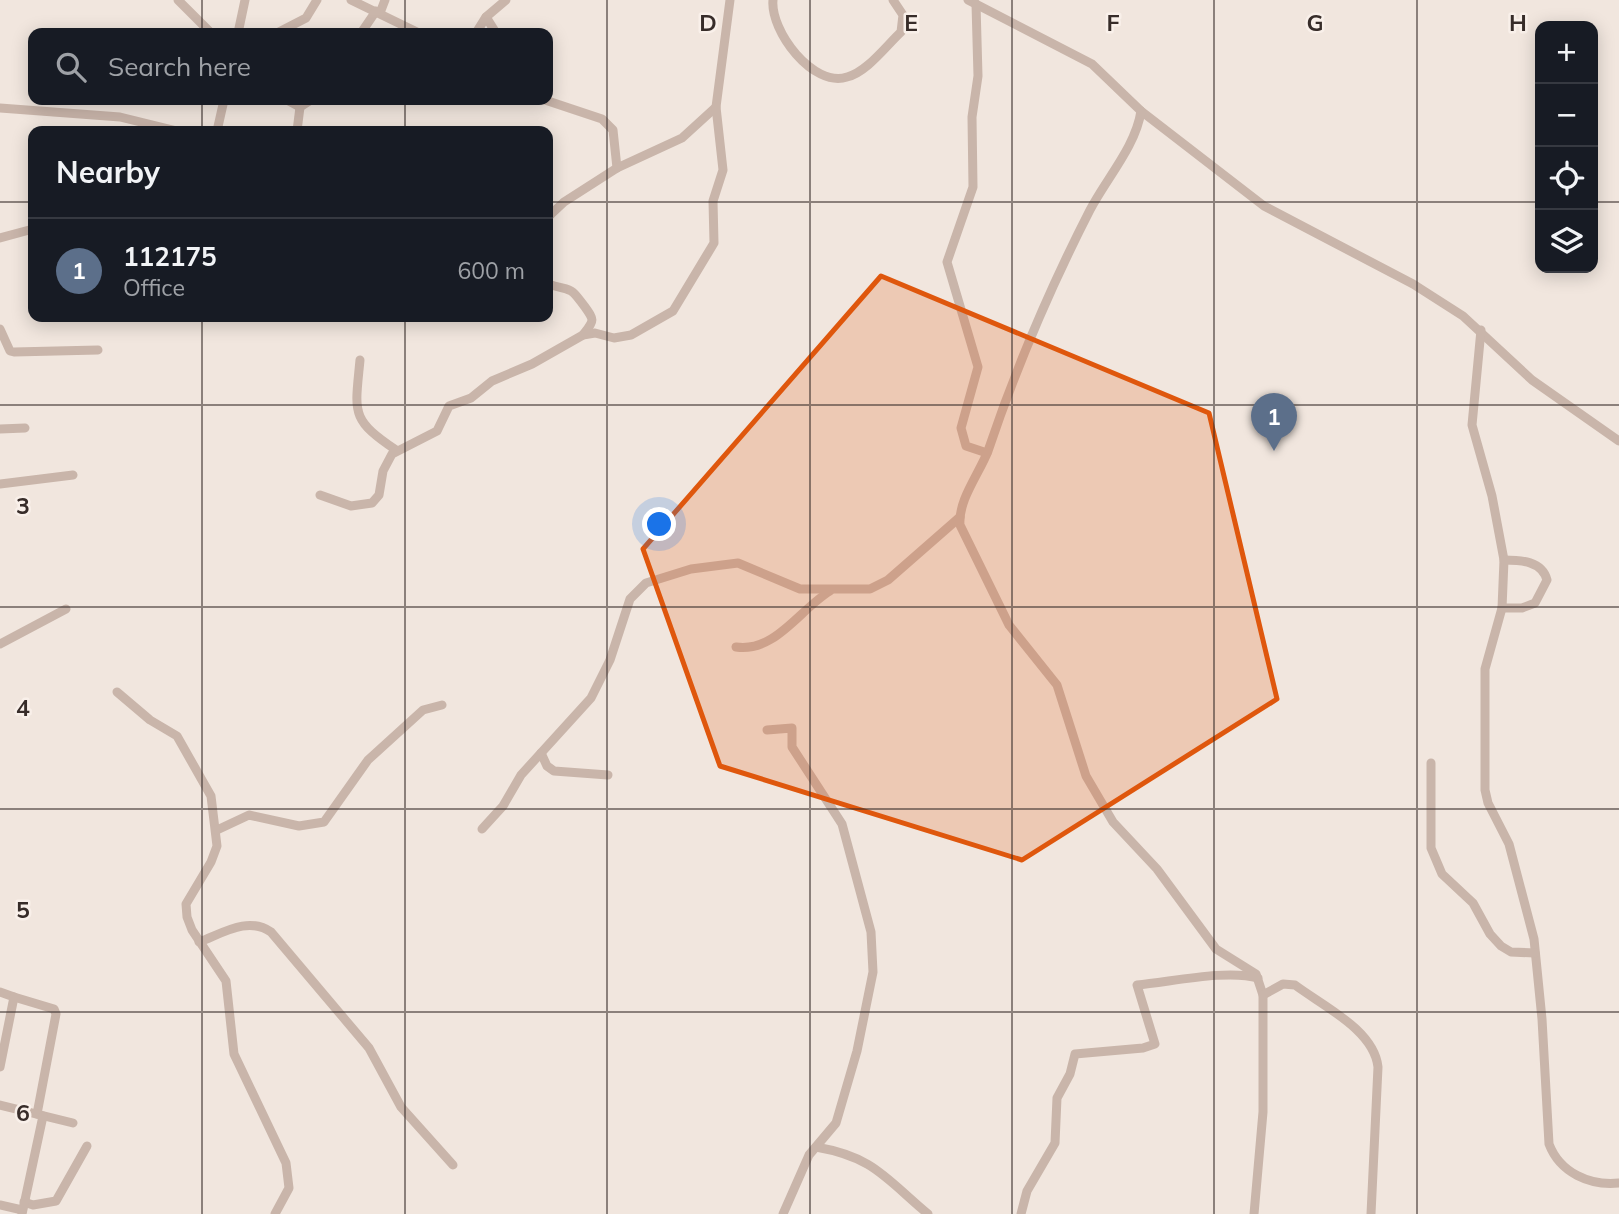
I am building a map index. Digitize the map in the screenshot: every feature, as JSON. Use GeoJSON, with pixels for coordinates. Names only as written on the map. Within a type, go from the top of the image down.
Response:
{"type":"FeatureCollection","features":[{"type":"Feature","properties":{"kind":"street"},"geometry":{"type":"LineString","coordinates":[[178,0],[206,28]]}},
{"type":"Feature","properties":{"kind":"street"},"geometry":{"type":"LineString","coordinates":[[238,28],[245,0]]}},
{"type":"Feature","properties":{"kind":"street"},"geometry":{"type":"LineString","coordinates":[[287,28],[306,18],[317,0]]}},
{"type":"Feature","properties":{"kind":"street"},"geometry":{"type":"LineString","coordinates":[[351,0],[409,28]]}},
{"type":"Feature","properties":{"kind":"street"},"geometry":{"type":"LineString","coordinates":[[365,28],[385,0]]}},
{"type":"Feature","properties":{"kind":"street"},"geometry":{"type":"LineString","coordinates":[[479,28],[485,17],[506,0]]}},
{"type":"Feature","properties":{"kind":"street"},"geometry":{"type":"LineString","coordinates":[[320,495],[351,506],[372,503],[379,495],[383,471],[396,450],[437,431],[449,406],[471,398],[492,381],[532,364],[583,335],[595,333],[622,337],[673,311],[712,249],[715,237],[713,201],[723,170],[716,107],[730,0]]}},
{"type":"Feature","properties":{"kind":"street"},"geometry":{"type":"LineString","coordinates":[[773,0],[773,11],[788,43],[805,64],[827,77],[842,78],[857,73],[901,32],[903,15],[893,0]]}},
{"type":"Feature","properties":{"kind":"street"},"geometry":{"type":"LineString","coordinates":[[972,2],[1092,64],[1141,111],[1264,206],[1426,291],[1481,330],[1532,380],[1619,440]]}},
{"type":"Feature","properties":{"kind":"street"},"geometry":{"type":"LineString","coordinates":[[972,2],[978,76],[972,117],[973,187],[947,262],[978,367],[961,428],[961,439],[965,446],[987,453]]}},
{"type":"Feature","properties":{"kind":"street"},"geometry":{"type":"LineString","coordinates":[[485,17],[493,28]]}},
{"type":"Feature","properties":{"kind":"street"},"geometry":{"type":"LineString","coordinates":[[553,103],[603,119],[613,130],[617,168]]}},
{"type":"Feature","properties":{"kind":"street"},"geometry":{"type":"LineString","coordinates":[[218,126],[223,105]]}},
{"type":"Feature","properties":{"kind":"street"},"geometry":{"type":"LineString","coordinates":[[296,105],[300,107]]}},
{"type":"Feature","properties":{"kind":"street"},"geometry":{"type":"LineString","coordinates":[[298,126],[300,107]]}},
{"type":"Feature","properties":{"kind":"street"},"geometry":{"type":"LineString","coordinates":[[553,212],[564,202],[617,168],[682,138],[716,107]]}},
{"type":"Feature","properties":{"kind":"street"},"geometry":{"type":"LineString","coordinates":[[0,108],[120,117],[157,126]]}},
{"type":"Feature","properties":{"kind":"street"},"geometry":{"type":"LineString","coordinates":[[482,829],[495,817],[521,775],[600,685],[629,599],[646,583],[691,569],[738,564],[800,589],[831,591],[878,586],[960,517],[987,453],[1028,341],[1089,212],[1132,137],[1141,111]]}},
{"type":"Feature","properties":{"kind":"street"},"geometry":{"type":"LineString","coordinates":[[0,238],[28,230]]}},
{"type":"Feature","properties":{"kind":"street"},"geometry":{"type":"LineString","coordinates":[[553,285],[577,292],[593,314],[583,335]]}},
{"type":"Feature","properties":{"kind":"street"},"geometry":{"type":"LineString","coordinates":[[0,329],[10,351],[14,352],[98,350]]}},
{"type":"Feature","properties":{"kind":"street"},"geometry":{"type":"LineString","coordinates":[[1481,330],[1472,425],[1492,496],[1504,560],[1502,608],[1485,669],[1485,790],[1488,803],[1509,844],[1535,953],[1548,1132],[1553,1154],[1568,1170],[1580,1177],[1602,1183],[1619,1183]]}},
{"type":"Feature","properties":{"kind":"street"},"geometry":{"type":"LineString","coordinates":[[360,360],[356,400],[360,420],[368,431],[396,450]]}},
{"type":"Feature","properties":{"kind":"street"},"geometry":{"type":"LineString","coordinates":[[0,429],[25,428]]}},
{"type":"Feature","properties":{"kind":"street"},"geometry":{"type":"LineString","coordinates":[[0,484],[73,475]]}},
{"type":"Feature","properties":{"kind":"street"},"geometry":{"type":"LineString","coordinates":[[960,517],[962,532],[1009,625],[1057,685],[1086,776],[1113,822],[1157,869],[1216,949],[1251,970],[1259,979],[1262,995],[1263,1112],[1254,1214]]}},
{"type":"Feature","properties":{"kind":"street"},"geometry":{"type":"LineString","coordinates":[[1502,608],[1522,608],[1535,603],[1547,580],[1541,569],[1533,564],[1504,560]]}},
{"type":"Feature","properties":{"kind":"street"},"geometry":{"type":"LineString","coordinates":[[736,647],[751,649],[761,646],[800,616],[813,601],[831,591]]}},
{"type":"Feature","properties":{"kind":"street"},"geometry":{"type":"LineString","coordinates":[[0,644],[66,609]]}},
{"type":"Feature","properties":{"kind":"street"},"geometry":{"type":"LineString","coordinates":[[117,692],[183,742],[209,790],[217,830],[215,855],[186,904],[187,917],[199,942],[226,981],[234,1054],[286,1163],[289,1188],[275,1214]]}},
{"type":"Feature","properties":{"kind":"street"},"geometry":{"type":"LineString","coordinates":[[217,830],[249,815],[299,826],[324,822],[368,760],[423,710],[442,705]]}},
{"type":"Feature","properties":{"kind":"street"},"geometry":{"type":"LineString","coordinates":[[767,730],[792,728],[792,747],[842,824],[871,932],[873,972],[857,1051],[836,1122],[809,1155],[783,1214]]}},
{"type":"Feature","properties":{"kind":"street"},"geometry":{"type":"LineString","coordinates":[[541,752],[547,766],[554,771],[608,775]]}},
{"type":"Feature","properties":{"kind":"street"},"geometry":{"type":"LineString","coordinates":[[1431,764],[1431,848],[1442,874],[1473,903],[1490,934],[1501,946],[1511,952],[1535,953]]}},
{"type":"Feature","properties":{"kind":"street"},"geometry":{"type":"LineString","coordinates":[[199,942],[247,924],[261,925],[271,932],[369,1048],[401,1107],[453,1165]]}},
{"type":"Feature","properties":{"kind":"street"},"geometry":{"type":"LineString","coordinates":[[1021,1214],[1027,1191],[1055,1143],[1057,1098],[1070,1074],[1075,1054],[1143,1048],[1155,1044],[1137,985],[1214,976],[1242,975],[1259,979]]}},
{"type":"Feature","properties":{"kind":"street"},"geometry":{"type":"LineString","coordinates":[[1262,995],[1283,984],[1295,985],[1360,1033],[1374,1050],[1378,1067],[1371,1214]]}},
{"type":"Feature","properties":{"kind":"street"},"geometry":{"type":"LineString","coordinates":[[0,992],[54,1009],[56,1014],[23,1209]]}},
{"type":"Feature","properties":{"kind":"street"},"geometry":{"type":"LineString","coordinates":[[0,1067],[14,996]]}},
{"type":"Feature","properties":{"kind":"street"},"geometry":{"type":"LineString","coordinates":[[0,1105],[72,1122]]}},
{"type":"Feature","properties":{"kind":"street"},"geometry":{"type":"LineString","coordinates":[[0,1205],[23,1209],[56,1201],[87,1146]]}},
{"type":"Feature","properties":{"kind":"street"},"geometry":{"type":"LineString","coordinates":[[816,1147],[849,1154],[873,1165],[928,1214]]}},
{"type":"Feature","properties":{"kind":"highlighted area"},"geometry":{"type":"Polygon","coordinates":[[[881,276],[1209,413],[1277,699],[1022,860],[720,766],[643,549],[881,276]]]}},
{"type":"Feature","properties":{"kind":"place","name":"112175"},"geometry":{"type":"Point","coordinates":[1274,451]}}]}
